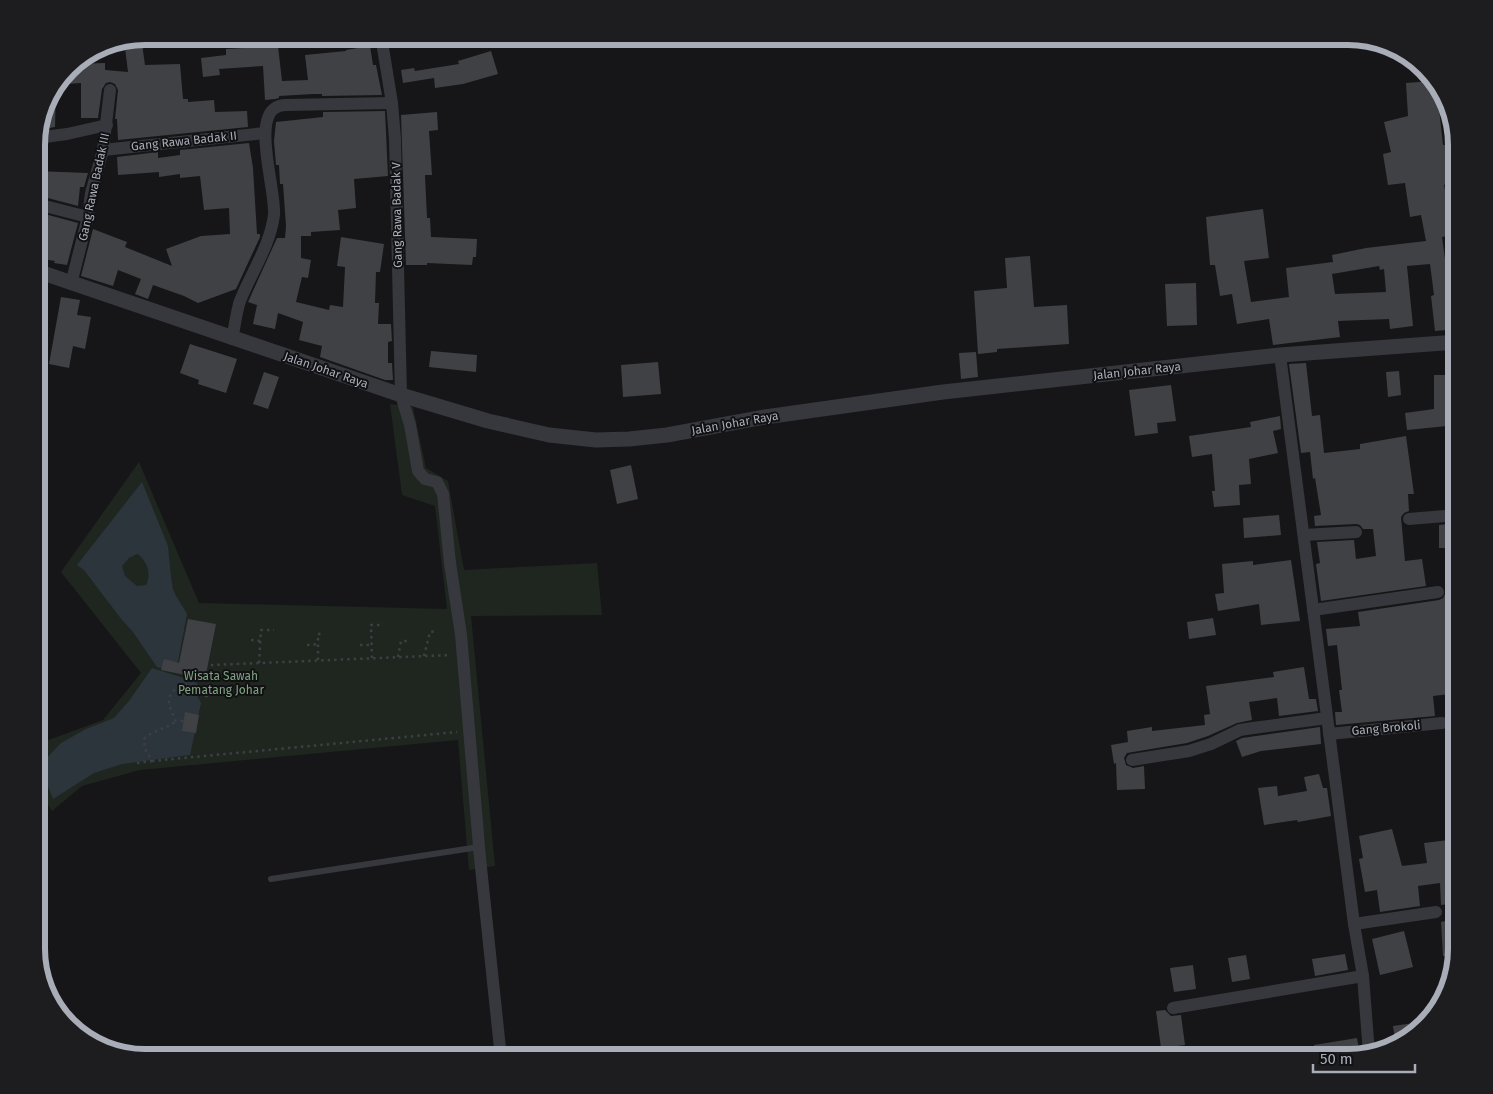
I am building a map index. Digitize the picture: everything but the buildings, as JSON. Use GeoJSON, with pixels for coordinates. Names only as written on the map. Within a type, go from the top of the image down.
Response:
{"type":"FeatureCollection","features":[{"type":"Feature","properties":{"kind":"street","name":"Gang Rawa Badak V"},"geometry":{"type":"LineString","coordinates":[[382,45],[392,103],[395,139],[401,395],[410,426],[418,471],[425,479],[437,482],[443,494],[462,654],[479,847],[500,1049]]}},
{"type":"Feature","properties":{"kind":"street","name":"Gang Rawa Badak III"},"geometry":{"type":"LineString","coordinates":[[71,284],[88,217],[91,193],[103,150],[110,90]]}},
{"type":"Feature","properties":{"kind":"street"},"geometry":{"type":"LineString","coordinates":[[232,339],[240,302],[267,241],[274,216],[265,133],[268,117],[275,108],[280,106],[392,103]]}},
{"type":"Feature","properties":{"kind":"street"},"geometry":{"type":"LineString","coordinates":[[45,137],[67,134],[107,124]]}},
{"type":"Feature","properties":{"kind":"street","name":"Gang Rawa Badak II"},"geometry":{"type":"LineString","coordinates":[[103,150],[265,133]]}},
{"type":"Feature","properties":{"kind":"street"},"geometry":{"type":"LineString","coordinates":[[45,206],[88,217]]}},
{"type":"Feature","properties":{"kind":"street","name":"Jalan Johar Raya"},"geometry":{"type":"LineString","coordinates":[[45,274],[401,395],[488,421],[549,434],[596,440],[667,435],[764,417],[943,392],[1280,355],[1448,343]]}},
{"type":"Feature","properties":{"kind":"street"},"geometry":{"type":"LineString","coordinates":[[1280,355],[1354,924],[1363,976],[1369,1047]]}},
{"type":"Feature","properties":{"kind":"street"},"geometry":{"type":"LineString","coordinates":[[1409,519],[1448,516]]}},
{"type":"Feature","properties":{"kind":"street"},"geometry":{"type":"LineString","coordinates":[[1304,535],[1356,532]]}},
{"type":"Feature","properties":{"kind":"street"},"geometry":{"type":"LineString","coordinates":[[1314,610],[1438,592]]}},
{"type":"Feature","properties":{"kind":"street"},"geometry":{"type":"LineString","coordinates":[[1132,760],[1189,751],[1211,744],[1240,730],[1327,718]]}},
{"type":"Feature","properties":{"kind":"street","name":"Gang Brokoli"},"geometry":{"type":"LineString","coordinates":[[1329,734],[1442,723]]}},
{"type":"Feature","properties":{"kind":"street"},"geometry":{"type":"LineString","coordinates":[[1354,924],[1436,912]]}},
{"type":"Feature","properties":{"kind":"street"},"geometry":{"type":"LineString","coordinates":[[1173,1008],[1363,976]]}},
{"type":"Feature","properties":{"kind":"lane"},"geometry":{"type":"LineString","coordinates":[[271,879],[479,847]]}},
{"type":"Feature","properties":{"kind":"path"},"geometry":{"type":"LineString","coordinates":[[372,658],[371,625],[383,625]]}},
{"type":"Feature","properties":{"kind":"path"},"geometry":{"type":"LineString","coordinates":[[259,663],[261,630],[274,630]]}},
{"type":"Feature","properties":{"kind":"path"},"geometry":{"type":"LineString","coordinates":[[424,656],[430,632],[437,631]]}},
{"type":"Feature","properties":{"kind":"path"},"geometry":{"type":"LineString","coordinates":[[318,660],[318,634],[324,634]]}},
{"type":"Feature","properties":{"kind":"path"},"geometry":{"type":"LineString","coordinates":[[251,640],[260,641]]}},
{"type":"Feature","properties":{"kind":"path"},"geometry":{"type":"LineString","coordinates":[[398,657],[401,641],[410,641]]}},
{"type":"Feature","properties":{"kind":"path"},"geometry":{"type":"LineString","coordinates":[[307,645],[318,644]]}},
{"type":"Feature","properties":{"kind":"path"},"geometry":{"type":"LineString","coordinates":[[360,645],[372,645]]}},
{"type":"Feature","properties":{"kind":"path"},"geometry":{"type":"LineString","coordinates":[[208,666],[462,654]]}},
{"type":"Feature","properties":{"kind":"path"},"geometry":{"type":"LineString","coordinates":[[176,721],[169,704],[171,696],[176,689],[182,686],[193,685],[197,687],[200,695],[207,696],[212,665]]}},
{"type":"Feature","properties":{"kind":"path"},"geometry":{"type":"LineString","coordinates":[[152,761],[144,749],[144,739],[151,733],[169,727],[176,721],[183,721]]}},
{"type":"Feature","properties":{"kind":"path"},"geometry":{"type":"LineString","coordinates":[[137,764],[469,730]]}},
{"type":"Feature","properties":{"kind":"green space","name":"Wisata Sawah Pematang Johar"},"geometry":{"type":"Polygon","coordinates":[[[390,404],[413,407],[426,468],[448,481],[464,570],[597,563],[602,615],[471,616],[495,866],[469,870],[458,740],[140,770],[82,786],[52,811],[45,801],[45,741],[103,720],[141,673],[61,572],[139,462],[199,603],[447,609],[435,506],[402,495],[390,404]]]}},
{"type":"Feature","properties":{"kind":"shaded area"},"geometry":{"type":"Polygon","coordinates":[[[142,482],[168,546],[173,589],[187,614],[176,672],[157,667],[133,632],[84,570],[77,565],[142,482]],[[137,554],[129,558],[122,566],[125,576],[137,586],[146,585],[149,576],[146,564],[137,554]]]}},
{"type":"Feature","properties":{"kind":"shaded area"},"geometry":{"type":"Polygon","coordinates":[[[152,668],[196,682],[198,685],[197,695],[201,703],[190,755],[122,764],[94,773],[53,799],[45,778],[45,760],[61,743],[86,729],[114,718],[129,701],[152,668]]]}}]}
